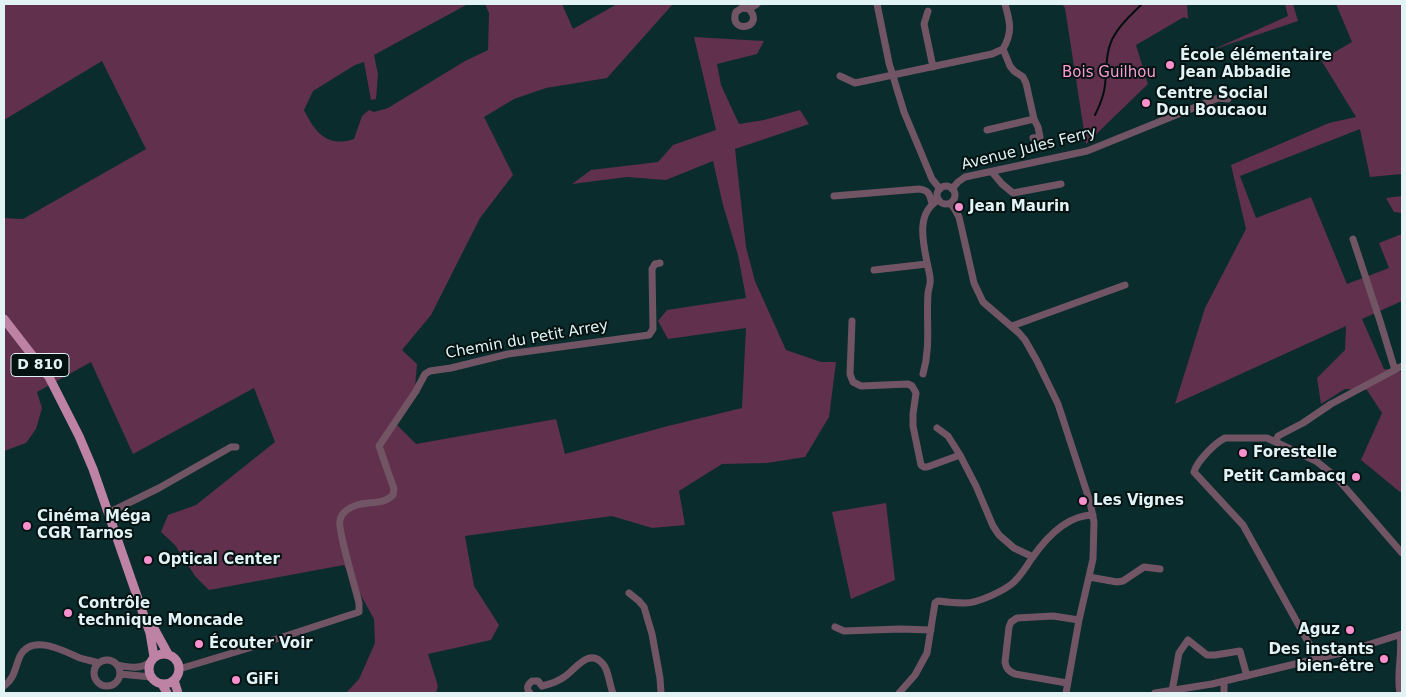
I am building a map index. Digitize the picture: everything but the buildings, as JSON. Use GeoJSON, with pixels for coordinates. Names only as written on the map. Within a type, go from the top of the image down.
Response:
{"type":"FeatureCollection","features":[{"type":"Feature","properties":{"kind":"main road","name":"D 810"},"geometry":{"type":"LineString","coordinates":[[4,319],[49,377],[86,450],[150,633],[152,659]]}},
{"type":"Feature","properties":{"kind":"main road","name":"D 810"},"geometry":{"type":"LineString","coordinates":[[138,598],[168,654]]}},
{"type":"Feature","properties":{"kind":"main road"},"geometry":{"type":"LineString","coordinates":[[160,654],[168,654],[176,660],[179,669],[179,673],[174,680],[162,684],[151,677],[149,670],[152,659],[160,654]]}},
{"type":"Feature","properties":{"kind":"main road"},"geometry":{"type":"LineString","coordinates":[[174,680],[178,693]]}},
{"type":"Feature","properties":{"kind":"main road"},"geometry":{"type":"LineString","coordinates":[[162,684],[167,693]]}},
{"type":"Feature","properties":{"kind":"street"},"geometry":{"type":"LineString","coordinates":[[749,9],[757,4]]}},
{"type":"Feature","properties":{"kind":"street"},"geometry":{"type":"LineString","coordinates":[[877,4],[892,74],[904,112],[918,149],[932,178],[940,189]]}},
{"type":"Feature","properties":{"kind":"street"},"geometry":{"type":"LineString","coordinates":[[840,76],[855,83],[992,54],[1003,49],[1009,38],[1011,28],[1005,4]]}},
{"type":"Feature","properties":{"kind":"street"},"geometry":{"type":"LineString","coordinates":[[928,11],[924,24],[933,67]]}},
{"type":"Feature","properties":{"kind":"street"},"geometry":{"type":"LineString","coordinates":[[1003,49],[1010,66],[1026,83],[1040,137],[1034,138]]}},
{"type":"Feature","properties":{"kind":"street","name":"Avenue Jules Ferry"},"geometry":{"type":"LineString","coordinates":[[952,188],[965,177],[1087,151],[1218,98],[1228,99]]}},
{"type":"Feature","properties":{"kind":"street"},"geometry":{"type":"LineString","coordinates":[[987,130],[1034,119]]}},
{"type":"Feature","properties":{"kind":"street"},"geometry":{"type":"LineString","coordinates":[[992,172],[1013,193],[1061,184]]}},
{"type":"Feature","properties":{"kind":"street"},"geometry":{"type":"LineString","coordinates":[[834,196],[919,189],[929,193],[936,202],[944,204],[950,203],[954,199],[955,194],[952,188],[946,186],[940,189],[936,202],[924,218],[922,229],[931,282],[928,292],[929,334],[926,365],[923,374]]}},
{"type":"Feature","properties":{"kind":"street"},"geometry":{"type":"LineString","coordinates":[[950,203],[962,227],[971,272],[977,291],[987,306],[1012,326],[1025,340],[1053,392],[1090,502],[1093,515],[1093,559],[1079,620],[1066,693]]}},
{"type":"Feature","properties":{"kind":"street"},"geometry":{"type":"LineString","coordinates":[[1353,239],[1395,370]]}},
{"type":"Feature","properties":{"kind":"street","name":"Chemin du Petit Arrey"},"geometry":{"type":"LineString","coordinates":[[179,669],[359,612],[359,603],[339,521],[342,514],[350,508],[363,503],[386,501],[394,495],[394,488],[379,446],[416,391],[425,374],[430,371],[451,368],[508,354],[649,335],[653,329],[652,269],[655,264],[660,262]]}},
{"type":"Feature","properties":{"kind":"street"},"geometry":{"type":"LineString","coordinates":[[874,270],[927,264]]}},
{"type":"Feature","properties":{"kind":"street"},"geometry":{"type":"LineString","coordinates":[[1012,326],[1125,285]]}},
{"type":"Feature","properties":{"kind":"street"},"geometry":{"type":"LineString","coordinates":[[852,321],[850,374],[853,382],[861,386],[908,384],[915,389],[913,426],[921,464],[924,467],[960,455]]}},
{"type":"Feature","properties":{"kind":"street"},"geometry":{"type":"LineString","coordinates":[[1276,441],[1278,436],[1303,423],[1330,404],[1402,366]]}},
{"type":"Feature","properties":{"kind":"street"},"geometry":{"type":"LineString","coordinates":[[936,428],[948,436],[960,455],[999,535],[1014,548],[1033,558]]}},
{"type":"Feature","properties":{"kind":"street"},"geometry":{"type":"LineString","coordinates":[[1317,658],[1243,525],[1194,472],[1196,466],[1205,455],[1225,438],[1268,438],[1276,441],[1316,461],[1332,473],[1402,553]]}},
{"type":"Feature","properties":{"kind":"street"},"geometry":{"type":"LineString","coordinates":[[108,513],[159,488],[232,447],[236,447]]}},
{"type":"Feature","properties":{"kind":"street"},"geometry":{"type":"LineString","coordinates":[[899,693],[915,675],[924,661],[935,603],[938,601],[966,603],[976,601],[1012,584],[1043,543],[1067,523],[1084,516],[1093,515]]}},
{"type":"Feature","properties":{"kind":"street"},"geometry":{"type":"LineString","coordinates":[[1089,577],[1117,582],[1128,578],[1144,567],[1160,569]]}},
{"type":"Feature","properties":{"kind":"street"},"geometry":{"type":"LineString","coordinates":[[629,593],[644,607],[652,634],[661,693]]}},
{"type":"Feature","properties":{"kind":"street"},"geometry":{"type":"LineString","coordinates":[[1067,683],[1010,672],[1005,662],[1009,627],[1011,622],[1017,618],[1053,616],[1079,620]]}},
{"type":"Feature","properties":{"kind":"street"},"geometry":{"type":"LineString","coordinates":[[835,627],[844,631],[931,630]]}},
{"type":"Feature","properties":{"kind":"street"},"geometry":{"type":"LineString","coordinates":[[1155,693],[1224,682],[1345,652],[1401,634],[1398,683],[1400,693]]}},
{"type":"Feature","properties":{"kind":"street"},"geometry":{"type":"LineString","coordinates":[[1172,691],[1179,653],[1188,640],[1207,654],[1216,655],[1240,651],[1247,676]]}},
{"type":"Feature","properties":{"kind":"street"},"geometry":{"type":"LineString","coordinates":[[4,686],[13,677],[21,654],[36,645],[48,645],[67,651],[81,658],[95,669]]}},
{"type":"Feature","properties":{"kind":"street"},"geometry":{"type":"LineString","coordinates":[[81,658],[99,662],[109,660],[117,664],[139,668],[152,659]]}},
{"type":"Feature","properties":{"kind":"street"},"geometry":{"type":"LineString","coordinates":[[530,693],[527,690],[532,681],[538,681],[541,690],[557,682],[581,662],[589,658],[597,659],[604,664],[613,693]]}},
{"type":"Feature","properties":{"kind":"street"},"geometry":{"type":"LineString","coordinates":[[99,662],[95,669],[95,677],[97,681],[107,686],[114,684],[118,679],[120,674],[117,664]]}},
{"type":"Feature","properties":{"kind":"street"},"geometry":{"type":"LineString","coordinates":[[120,674],[151,677]]}},
{"type":"Feature","properties":{"kind":"street"},"geometry":{"type":"LineString","coordinates":[[1224,682],[1224,693]]}},
{"type":"Feature","properties":{"kind":"green space"},"geometry":{"type":"Polygon","coordinates":[[[4,4],[468,4],[374,55],[378,74],[376,99],[371,100],[364,62],[355,65],[313,91],[304,110],[313,125],[329,140],[345,141],[354,139],[362,116],[369,110],[374,112],[388,108],[465,61],[488,50],[489,13],[485,4],[562,4],[573,29],[617,4],[673,4],[607,78],[546,88],[514,99],[484,117],[513,175],[480,218],[431,315],[402,350],[417,364],[415,387],[393,421],[416,444],[556,419],[565,454],[742,408],[746,328],[668,339],[658,321],[667,310],[746,298],[738,255],[723,205],[713,161],[666,180],[627,177],[572,184],[591,170],[658,162],[673,145],[716,130],[694,37],[764,41],[757,54],[717,64],[721,85],[739,124],[764,120],[800,110],[809,124],[735,149],[746,247],[755,281],[786,350],[821,362],[836,362],[829,417],[805,457],[767,463],[722,464],[679,491],[685,525],[652,528],[612,516],[465,536],[474,586],[499,625],[491,640],[428,654],[438,686],[436,693],[346,693],[359,679],[375,643],[374,619],[344,565],[209,590],[195,576],[175,545],[161,532],[168,515],[196,505],[275,442],[254,388],[133,454],[91,362],[37,392],[42,408],[36,429],[26,443],[4,451],[4,218],[23,219],[146,149],[102,61],[4,120],[4,4]]]}},
{"type":"Feature","properties":{"kind":"green space","name":"Bois Guilhou"},"geometry":{"type":"Polygon","coordinates":[[[1062,4],[1187,4],[1188,19],[1184,17],[1136,45],[1148,84],[1086,144],[1065,8],[1062,4]]]}},
{"type":"Feature","properties":{"kind":"green space"},"geometry":{"type":"Polygon","coordinates":[[[1285,4],[1293,4],[1298,21],[1212,50],[1288,16],[1285,4]]]}},
{"type":"Feature","properties":{"kind":"green space"},"geometry":{"type":"Polygon","coordinates":[[[1336,4],[1402,4],[1402,174],[1370,177],[1360,129],[1240,176],[1256,218],[1311,197],[1347,284],[1389,268],[1379,243],[1402,234],[1402,301],[1362,319],[1384,369],[1402,372],[1402,491],[1400,492],[1361,460],[1382,413],[1367,390],[1345,389],[1321,404],[1317,378],[1345,350],[1346,326],[1175,404],[1205,308],[1246,229],[1231,165],[1329,123],[1356,117],[1321,60],[1352,42],[1336,4]]]}},
{"type":"Feature","properties":{"kind":"green space"},"geometry":{"type":"Polygon","coordinates":[[[1402,196],[1402,213],[1394,212],[1386,198],[1402,196]]]}},
{"type":"Feature","properties":{"kind":"green space"},"geometry":{"type":"Polygon","coordinates":[[[886,503],[895,580],[851,599],[832,512],[886,503]]]}},
{"type":"Feature","properties":{"kind":"waterway"},"geometry":{"type":"LineString","coordinates":[[1095,115],[1104,93],[1111,42],[1126,19],[1142,4]]}},
{"type":"Feature","properties":{"kind":"place","name":"École élémentaire Jean Abbadie"},"geometry":{"type":"Point","coordinates":[1170,65]}},
{"type":"Feature","properties":{"kind":"place","name":"Centre Social Dou Boucaou"},"geometry":{"type":"Point","coordinates":[1146,103]}},
{"type":"Feature","properties":{"kind":"place","name":"Jean Maurin"},"geometry":{"type":"Point","coordinates":[959,207]}},
{"type":"Feature","properties":{"kind":"place","name":"Forestelle"},"geometry":{"type":"Point","coordinates":[1243,453]}},
{"type":"Feature","properties":{"kind":"place","name":"Petit Cambacq"},"geometry":{"type":"Point","coordinates":[1356,477]}},
{"type":"Feature","properties":{"kind":"place","name":"Les Vignes"},"geometry":{"type":"Point","coordinates":[1083,501]}},
{"type":"Feature","properties":{"kind":"place","name":"Cinéma Méga CGR Tarnos"},"geometry":{"type":"Point","coordinates":[27,526]}},
{"type":"Feature","properties":{"kind":"place","name":"Optical Center"},"geometry":{"type":"Point","coordinates":[148,560]}},
{"type":"Feature","properties":{"kind":"place","name":"Contrôle technique Moncade"},"geometry":{"type":"Point","coordinates":[68,613]}},
{"type":"Feature","properties":{"kind":"place","name":"Aguz"},"geometry":{"type":"Point","coordinates":[1350,630]}},
{"type":"Feature","properties":{"kind":"place","name":"Écouter Voir"},"geometry":{"type":"Point","coordinates":[199,644]}},
{"type":"Feature","properties":{"kind":"place","name":"Des instants bien-être"},"geometry":{"type":"Point","coordinates":[1384,659]}},
{"type":"Feature","properties":{"kind":"place","name":"GiFi"},"geometry":{"type":"Point","coordinates":[236,680]}}]}
